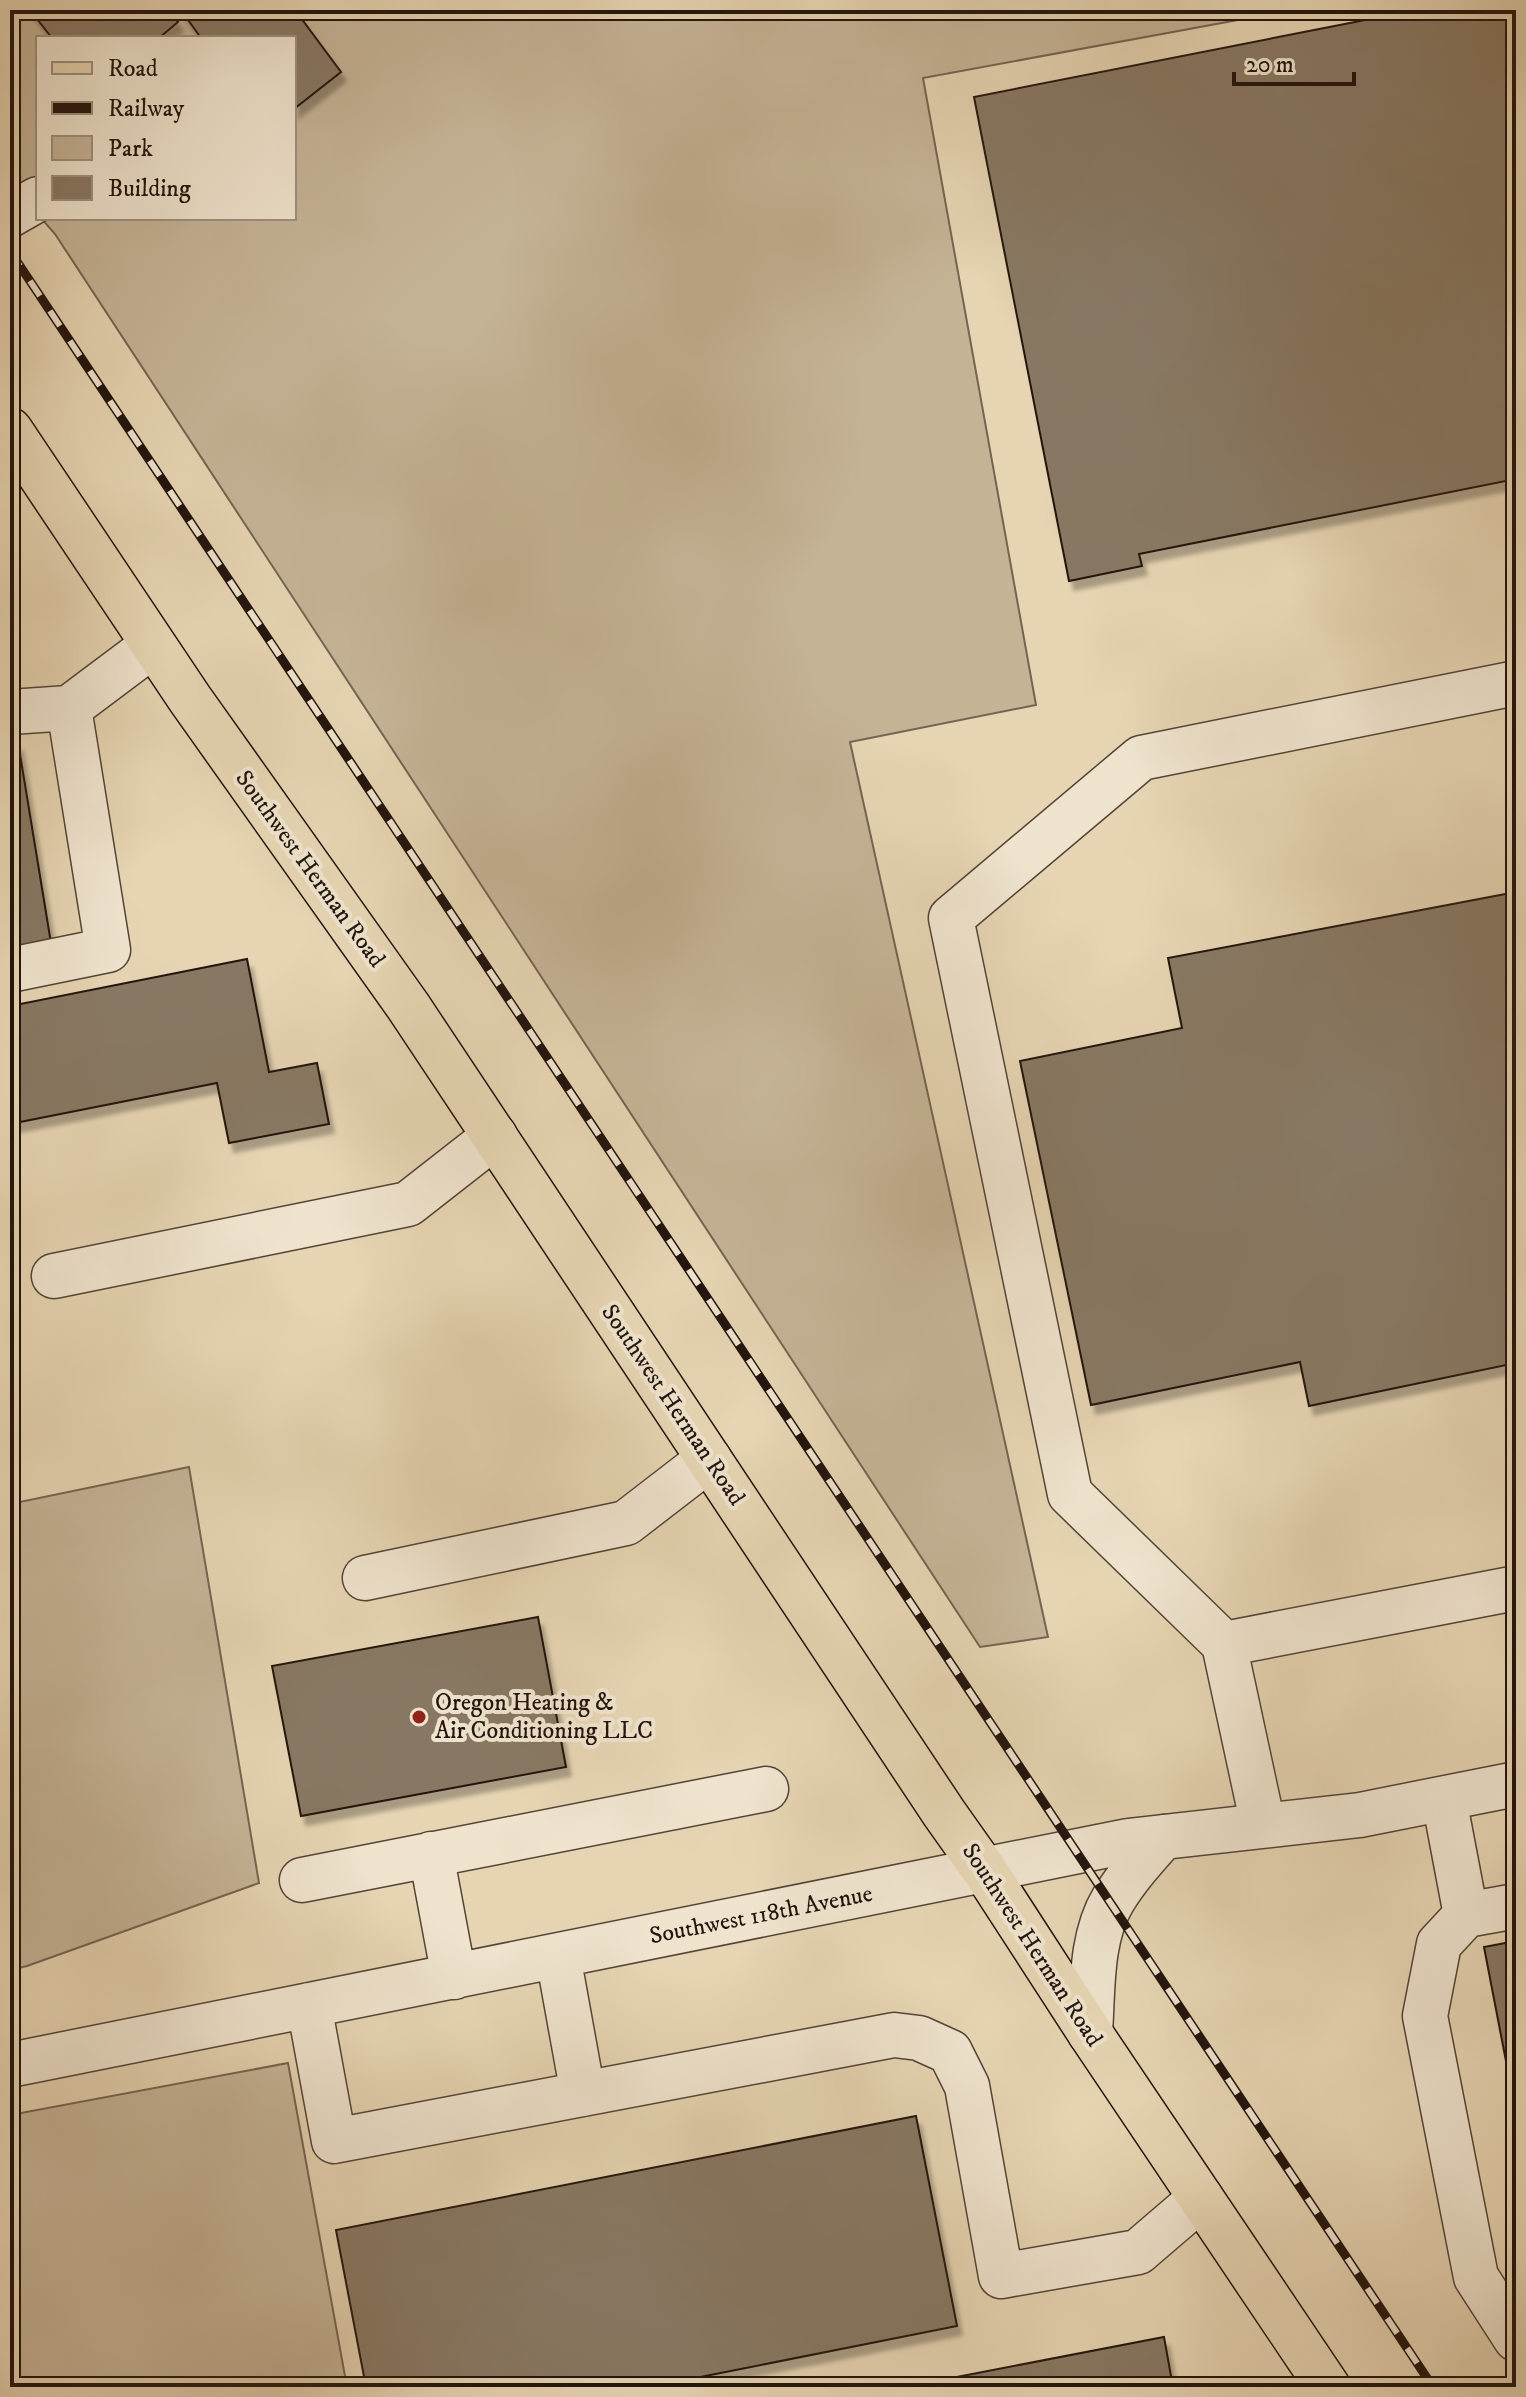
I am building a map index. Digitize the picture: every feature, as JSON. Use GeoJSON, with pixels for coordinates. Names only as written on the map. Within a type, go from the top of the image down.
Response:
{"type":"FeatureCollection","features":[{"type":"Feature","properties":{"kind":"main road","name":"Southwest Herman Road"},"geometry":{"type":"LineString","coordinates":[[10,430],[153,645],[408,1006],[1328,2387]]}},
{"type":"Feature","properties":{"kind":"street"},"geometry":{"type":"LineString","coordinates":[[10,215],[36,200]]}},
{"type":"Feature","properties":{"kind":"street"},"geometry":{"type":"LineString","coordinates":[[10,712],[69,708],[153,645]]}},
{"type":"Feature","properties":{"kind":"street"},"geometry":{"type":"LineString","coordinates":[[1263,1825],[1224,1644],[1070,1494],[951,918],[1141,758],[1516,683]]}},
{"type":"Feature","properties":{"kind":"street"},"geometry":{"type":"LineString","coordinates":[[10,970],[108,950],[69,708]]}},
{"type":"Feature","properties":{"kind":"street"},"geometry":{"type":"LineString","coordinates":[[54,1276],[408,1204],[495,1136]]}},
{"type":"Feature","properties":{"kind":"street"},"geometry":{"type":"LineString","coordinates":[[365,1578],[626,1523],[709,1459]]}},
{"type":"Feature","properties":{"kind":"street"},"geometry":{"type":"LineString","coordinates":[[1224,1644],[1516,1588]]}},
{"type":"Feature","properties":{"kind":"street","name":"Southwest 118th Avenue"},"geometry":{"type":"LineString","coordinates":[[10,2065],[1163,1837],[1360,1815],[1516,1784]]}},
{"type":"Feature","properties":{"kind":"street"},"geometry":{"type":"LineString","coordinates":[[302,1880],[766,1789]]}},
{"type":"Feature","properties":{"kind":"street"},"geometry":{"type":"LineString","coordinates":[[1444,1799],[1466,1915]]}},
{"type":"Feature","properties":{"kind":"street"},"geometry":{"type":"LineString","coordinates":[[1090,2033],[1100,1935],[1112,1903],[1138,1865],[1163,1837]]}},
{"type":"Feature","properties":{"kind":"street"},"geometry":{"type":"LineString","coordinates":[[431,1854],[454,1977]]}},
{"type":"Feature","properties":{"kind":"street"},"geometry":{"type":"LineString","coordinates":[[1516,1906],[1466,1915],[1439,1944],[1425,2016],[1476,2277],[1516,2339]]}},
{"type":"Feature","properties":{"kind":"street"},"geometry":{"type":"LineString","coordinates":[[558,1956],[583,2094]]}},
{"type":"Feature","properties":{"kind":"street"},"geometry":{"type":"LineString","coordinates":[[309,2005],[334,2141],[894,2035],[919,2038],[950,2052],[967,2086],[1001,2276],[1138,2252],[1201,2198]]}},
{"type":"Feature","properties":{"kind":"green space"},"geometry":{"type":"Polygon","coordinates":[[[10,10],[1292,10],[923,78],[1036,705],[850,742],[1048,1637],[980,1647],[55,234],[43,220],[296,220],[296,36],[36,36],[36,211],[10,177],[10,10]]]}},
{"type":"Feature","properties":{"kind":"green space"},"geometry":{"type":"Polygon","coordinates":[[[189,1467],[259,1883],[10,1970],[10,1504],[189,1467]]]}},
{"type":"Feature","properties":{"kind":"green space"},"geometry":{"type":"Polygon","coordinates":[[[288,2063],[347,2387],[10,2387],[10,2115],[288,2063]]]}},
{"type":"Feature","properties":{"kind":"building"},"geometry":{"type":"Polygon","coordinates":[[[30,10],[168,10],[178,22],[161,36],[50,36],[30,10]]]}},
{"type":"Feature","properties":{"kind":"building"},"geometry":{"type":"Polygon","coordinates":[[[181,10],[295,10],[341,72],[296,107],[296,36],[200,36],[181,10]]]}},
{"type":"Feature","properties":{"kind":"building"},"geometry":{"type":"Polygon","coordinates":[[[1416,10],[1516,10],[1516,479],[1139,554],[1142,566],[1069,581],[974,97],[1416,10]]]}},
{"type":"Feature","properties":{"kind":"building"},"geometry":{"type":"Polygon","coordinates":[[[18,742],[51,943],[10,950],[10,743],[18,742]]]}},
{"type":"Feature","properties":{"kind":"building"},"geometry":{"type":"Polygon","coordinates":[[[1516,892],[1516,1363],[1309,1406],[1300,1362],[1091,1405],[1020,1061],[1182,1028],[1168,958],[1516,892]]]}},
{"type":"Feature","properties":{"kind":"building"},"geometry":{"type":"Polygon","coordinates":[[[247,959],[269,1072],[317,1063],[329,1124],[229,1143],[217,1083],[10,1124],[10,1006],[247,959]]]}},
{"type":"Feature","properties":{"kind":"building","name":"Oregon Heating & Air Conditioning LLC"},"geometry":{"type":"Polygon","coordinates":[[[538,1617],[566,1767],[301,1816],[272,1666],[538,1617]]]}},
{"type":"Feature","properties":{"kind":"building"},"geometry":{"type":"Polygon","coordinates":[[[1516,1941],[1516,2113],[1484,1947],[1516,1941]]]}},
{"type":"Feature","properties":{"kind":"building"},"geometry":{"type":"Polygon","coordinates":[[[916,2116],[957,2326],[650,2387],[366,2387],[336,2230],[916,2116]]]}},
{"type":"Feature","properties":{"kind":"building"},"geometry":{"type":"Polygon","coordinates":[[[1164,2337],[1173,2387],[905,2387],[1164,2337]]]}},
{"type":"Feature","properties":{"kind":"railway"},"geometry":{"type":"LineString","coordinates":[[10,251],[1433,2387]]}},
{"type":"Feature","properties":{"kind":"place","name":"Oregon Heating & Air Conditioning LLC"},"geometry":{"type":"Point","coordinates":[419,1717]}}]}
